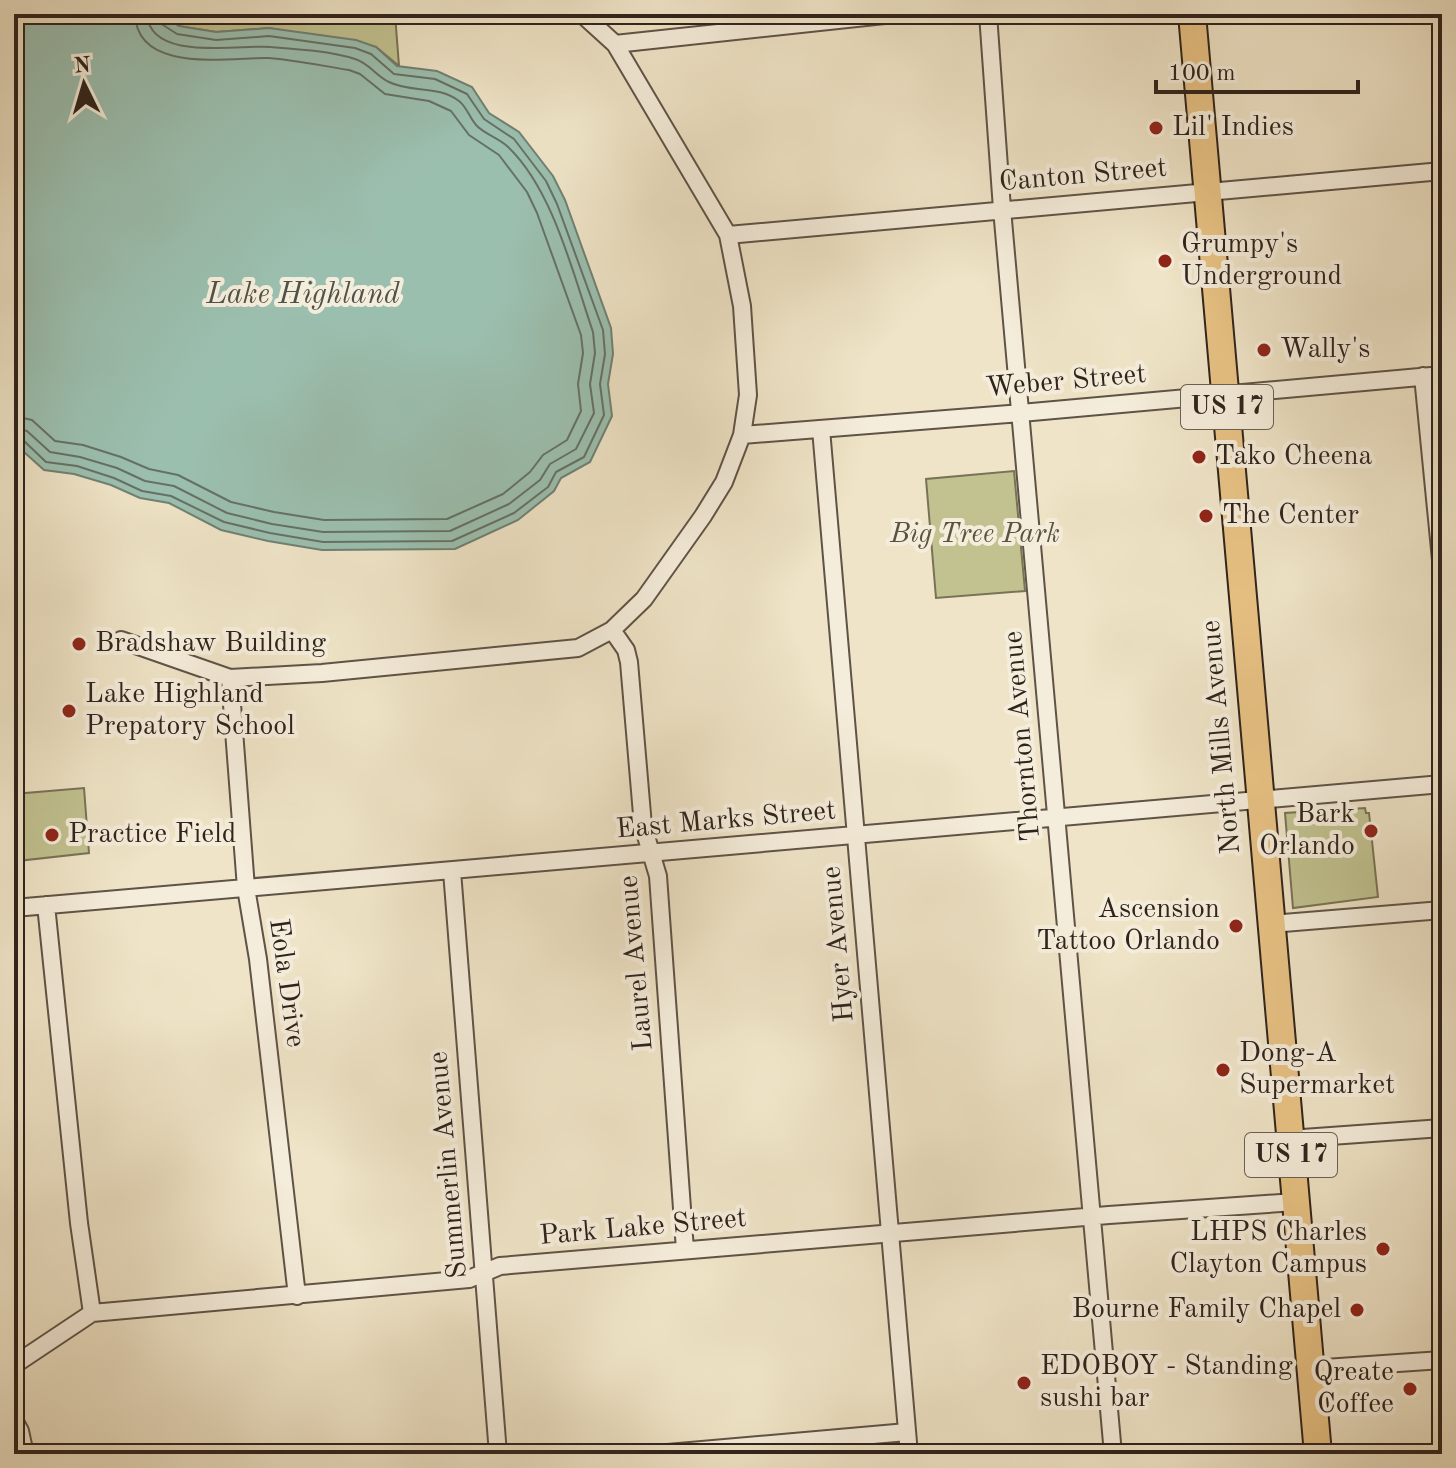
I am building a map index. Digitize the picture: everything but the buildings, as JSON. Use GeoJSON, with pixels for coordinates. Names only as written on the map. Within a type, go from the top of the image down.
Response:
{"type":"FeatureCollection","features":[{"type":"Feature","properties":{"kind":"main road","name":"North Mills Avenue"},"geometry":{"type":"LineString","coordinates":[[1192,14],[1318,1454]]}},
{"type":"Feature","properties":{"kind":"street"},"geometry":{"type":"LineString","coordinates":[[121,640],[230,678],[322,673],[578,648],[612,630],[644,599],[724,482],[742,435],[748,395],[742,306],[728,235],[615,44],[582,14]]}},
{"type":"Feature","properties":{"kind":"street"},"geometry":{"type":"LineString","coordinates":[[615,44],[894,14]]}},
{"type":"Feature","properties":{"kind":"street","name":"Thornton Avenue"},"geometry":{"type":"LineString","coordinates":[[988,14],[1002,209],[1113,1454]]}},
{"type":"Feature","properties":{"kind":"street","name":"Canton Street"},"geometry":{"type":"LineString","coordinates":[[728,235],[1442,171]]}},
{"type":"Feature","properties":{"kind":"street","name":"Weber Street"},"geometry":{"type":"LineString","coordinates":[[742,435],[1442,375]]}},
{"type":"Feature","properties":{"kind":"street"},"geometry":{"type":"LineString","coordinates":[[1423,376],[1442,570]]}},
{"type":"Feature","properties":{"kind":"street","name":"Hyer Avenue"},"geometry":{"type":"LineString","coordinates":[[821,429],[909,1454]]}},
{"type":"Feature","properties":{"kind":"street","name":"Laurel Avenue"},"geometry":{"type":"LineString","coordinates":[[612,630],[626,650],[629,662],[643,826],[658,876],[685,1250]]}},
{"type":"Feature","properties":{"kind":"street","name":"Eola Drive"},"geometry":{"type":"LineString","coordinates":[[230,678],[246,888],[258,959],[297,1296]]}},
{"type":"Feature","properties":{"kind":"street","name":"East Marks Street"},"geometry":{"type":"LineString","coordinates":[[14,908],[1442,784]]}},
{"type":"Feature","properties":{"kind":"street","name":"Summerlin Avenue"},"geometry":{"type":"LineString","coordinates":[[452,871],[498,1454]]}},
{"type":"Feature","properties":{"kind":"street"},"geometry":{"type":"LineString","coordinates":[[46,905],[79,1223],[92,1313]]}},
{"type":"Feature","properties":{"kind":"street"},"geometry":{"type":"LineString","coordinates":[[1271,924],[1442,910]]}},
{"type":"Feature","properties":{"kind":"street"},"geometry":{"type":"LineString","coordinates":[[1289,1139],[1442,1128]]}},
{"type":"Feature","properties":{"kind":"street","name":"Park Lake Street"},"geometry":{"type":"LineString","coordinates":[[14,1365],[92,1313],[469,1279],[500,1266],[1295,1202]]}},
{"type":"Feature","properties":{"kind":"street"},"geometry":{"type":"LineString","coordinates":[[1310,1369],[1442,1360]]}},
{"type":"Feature","properties":{"kind":"street"},"geometry":{"type":"LineString","coordinates":[[14,1420],[25,1454]]}},
{"type":"Feature","properties":{"kind":"street"},"geometry":{"type":"LineString","coordinates":[[656,1454],[907,1432]]}},
{"type":"Feature","properties":{"kind":"green space"},"geometry":{"type":"Polygon","coordinates":[[[161,14],[395,14],[399,66],[376,47],[269,28],[216,32],[178,26],[161,14]]]}},
{"type":"Feature","properties":{"kind":"green space","name":"Big Tree Park"},"geometry":{"type":"Polygon","coordinates":[[[1014,471],[1025,591],[936,598],[926,479],[1014,471]]]}},
{"type":"Feature","properties":{"kind":"green space","name":"Practice Field"},"geometry":{"type":"Polygon","coordinates":[[[84,788],[89,853],[18,861],[19,878],[14,878],[14,794],[84,788]]]}},
{"type":"Feature","properties":{"kind":"green space"},"geometry":{"type":"Polygon","coordinates":[[[1365,808],[1369,813],[1378,897],[1293,908],[1285,813],[1365,808]]]}},
{"type":"Feature","properties":{"kind":"water","name":"Lake Highland"},"geometry":{"type":"Polygon","coordinates":[[[14,14],[161,14],[179,26],[216,32],[269,28],[356,40],[376,47],[397,66],[437,71],[472,87],[489,113],[519,132],[553,176],[565,200],[611,328],[613,354],[608,384],[612,416],[590,462],[561,478],[554,491],[518,520],[455,549],[322,550],[268,541],[221,530],[169,503],[140,498],[74,474],[44,470],[14,443],[14,14]]]}},
{"type":"Feature","properties":{"kind":"place","name":"Lil' Indies"},"geometry":{"type":"Point","coordinates":[1156,128]}},
{"type":"Feature","properties":{"kind":"place","name":"Grumpy's Underground"},"geometry":{"type":"Point","coordinates":[1165,261]}},
{"type":"Feature","properties":{"kind":"place","name":"Wally's"},"geometry":{"type":"Point","coordinates":[1264,350]}},
{"type":"Feature","properties":{"kind":"place","name":"Tako Cheena"},"geometry":{"type":"Point","coordinates":[1199,457]}},
{"type":"Feature","properties":{"kind":"place","name":"The Center"},"geometry":{"type":"Point","coordinates":[1206,516]}},
{"type":"Feature","properties":{"kind":"place","name":"Bradshaw Building"},"geometry":{"type":"Point","coordinates":[79,644]}},
{"type":"Feature","properties":{"kind":"place","name":"Lake Highland Prepatory School"},"geometry":{"type":"Point","coordinates":[69,711]}},
{"type":"Feature","properties":{"kind":"place","name":"Bark Orlando"},"geometry":{"type":"Point","coordinates":[1371,831]}},
{"type":"Feature","properties":{"kind":"place","name":"Practice Field"},"geometry":{"type":"Point","coordinates":[52,835]}},
{"type":"Feature","properties":{"kind":"place","name":"Ascension Tattoo Orlando"},"geometry":{"type":"Point","coordinates":[1236,926]}},
{"type":"Feature","properties":{"kind":"place","name":"Dong-A Supermarket"},"geometry":{"type":"Point","coordinates":[1223,1070]}},
{"type":"Feature","properties":{"kind":"place","name":"LHPS Charles Clayton Campus"},"geometry":{"type":"Point","coordinates":[1383,1249]}},
{"type":"Feature","properties":{"kind":"place","name":"Bourne Family Chapel"},"geometry":{"type":"Point","coordinates":[1357,1310]}},
{"type":"Feature","properties":{"kind":"place","name":"EDOBOY - Standing sushi bar"},"geometry":{"type":"Point","coordinates":[1024,1383]}},
{"type":"Feature","properties":{"kind":"place","name":"Qreate Coffee"},"geometry":{"type":"Point","coordinates":[1410,1389]}}]}
